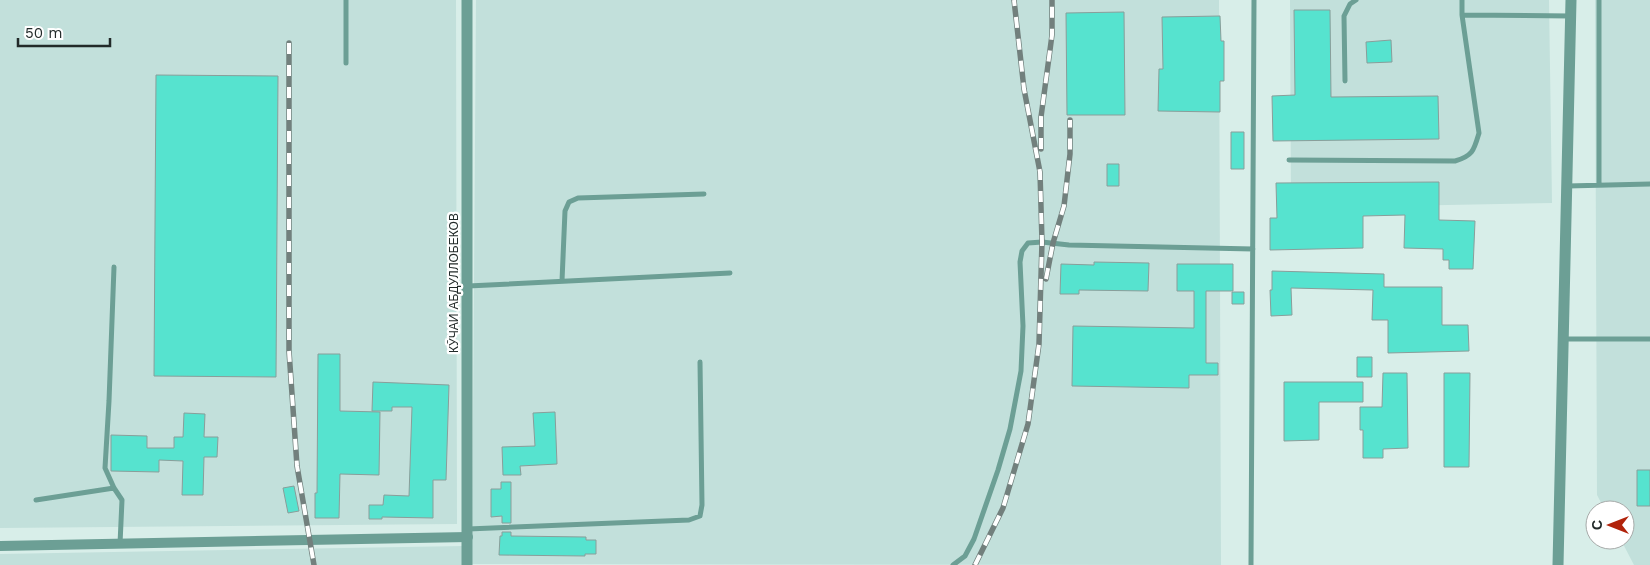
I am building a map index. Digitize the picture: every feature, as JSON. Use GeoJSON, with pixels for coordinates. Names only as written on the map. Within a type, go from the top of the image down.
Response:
{"type":"FeatureCollection","features":[{"type":"Feature","properties":{"kind":"street","name":"КӮЧАИ АБДУЛЛОБЕКОВ"},"geometry":{"type":"LineString","coordinates":[[467,0],[467,565]]}},
{"type":"Feature","properties":{"kind":"street"},"geometry":{"type":"LineString","coordinates":[[1558,565],[1571,0]]}},
{"type":"Feature","properties":{"kind":"street"},"geometry":{"type":"LineString","coordinates":[[0,546],[468,533]]}},
{"type":"Feature","properties":{"kind":"lane"},"geometry":{"type":"LineString","coordinates":[[346,0],[346,62]]}},
{"type":"Feature","properties":{"kind":"lane"},"geometry":{"type":"LineString","coordinates":[[1251,565],[1254,0]]}},
{"type":"Feature","properties":{"kind":"lane"},"geometry":{"type":"LineString","coordinates":[[1345,81],[1344,16],[1350,4],[1356,0]]}},
{"type":"Feature","properties":{"kind":"lane"},"geometry":{"type":"LineString","coordinates":[[1289,160],[1454,161],[1463,159],[1473,152],[1479,133],[1462,15],[1462,0]]}},
{"type":"Feature","properties":{"kind":"lane"},"geometry":{"type":"LineString","coordinates":[[1599,0],[1599,185]]}},
{"type":"Feature","properties":{"kind":"lane"},"geometry":{"type":"LineString","coordinates":[[1462,15],[1571,16]]}},
{"type":"Feature","properties":{"kind":"lane"},"geometry":{"type":"LineString","coordinates":[[1566,186],[1650,184]]}},
{"type":"Feature","properties":{"kind":"lane"},"geometry":{"type":"LineString","coordinates":[[562,281],[565,211],[568,202],[578,198],[704,194]]}},
{"type":"Feature","properties":{"kind":"lane"},"geometry":{"type":"LineString","coordinates":[[953,565],[965,556],[974,539],[1010,429],[1021,371],[1023,326],[1020,262],[1022,251],[1028,243],[1253,249]]}},
{"type":"Feature","properties":{"kind":"lane"},"geometry":{"type":"LineString","coordinates":[[114,266],[105,468],[122,500],[120,544]]}},
{"type":"Feature","properties":{"kind":"lane"},"geometry":{"type":"LineString","coordinates":[[468,286],[730,273]]}},
{"type":"Feature","properties":{"kind":"lane"},"geometry":{"type":"LineString","coordinates":[[1563,339],[1650,339]]}},
{"type":"Feature","properties":{"kind":"lane"},"geometry":{"type":"LineString","coordinates":[[468,533],[689,520],[700,516],[702,505],[700,362]]}},
{"type":"Feature","properties":{"kind":"lane"},"geometry":{"type":"LineString","coordinates":[[36,500],[114,488]]}},
{"type":"Feature","properties":{"kind":"shaded area"},"geometry":{"type":"Polygon","coordinates":[[[0,0],[456,0],[457,524],[0,528],[0,0]]]}},
{"type":"Feature","properties":{"kind":"shaded area"},"geometry":{"type":"Polygon","coordinates":[[[476,0],[1219,0],[1221,565],[472,564],[476,0]]]}},
{"type":"Feature","properties":{"kind":"shaded area"},"geometry":{"type":"Polygon","coordinates":[[[1290,0],[1549,0],[1552,203],[1291,208],[1290,0]]]}},
{"type":"Feature","properties":{"kind":"shaded area"},"geometry":{"type":"Polygon","coordinates":[[[1595,0],[1650,0],[1650,565],[1634,565],[1626,550],[1635,550],[1635,500],[1600,500],[1597,495],[1595,0]]]}},
{"type":"Feature","properties":{"kind":"shaded area"},"geometry":{"type":"Polygon","coordinates":[[[464,546],[464,565],[0,565],[0,554],[464,546]]]}},
{"type":"Feature","properties":{"kind":"building"},"geometry":{"type":"Polygon","coordinates":[[[1294,10],[1330,10],[1331,97],[1438,96],[1439,139],[1273,141],[1272,96],[1295,95],[1294,10]]]}},
{"type":"Feature","properties":{"kind":"building"},"geometry":{"type":"Polygon","coordinates":[[[1124,12],[1125,115],[1067,115],[1066,13],[1124,12]]]}},
{"type":"Feature","properties":{"kind":"building"},"geometry":{"type":"Polygon","coordinates":[[[1220,16],[1221,41],[1224,41],[1224,81],[1220,81],[1220,112],[1158,111],[1159,69],[1163,69],[1162,17],[1220,16]]]}},
{"type":"Feature","properties":{"kind":"building"},"geometry":{"type":"Polygon","coordinates":[[[1391,40],[1392,62],[1367,63],[1366,42],[1391,40]]]}},
{"type":"Feature","properties":{"kind":"building"},"geometry":{"type":"Polygon","coordinates":[[[156,75],[278,76],[276,377],[154,376],[156,75]]]}},
{"type":"Feature","properties":{"kind":"building"},"geometry":{"type":"Polygon","coordinates":[[[1231,132],[1244,132],[1244,169],[1231,169],[1231,132]]]}},
{"type":"Feature","properties":{"kind":"building"},"geometry":{"type":"Polygon","coordinates":[[[1107,164],[1119,164],[1119,186],[1107,186],[1107,164]]]}},
{"type":"Feature","properties":{"kind":"building"},"geometry":{"type":"Polygon","coordinates":[[[1439,182],[1439,220],[1475,221],[1473,269],[1449,269],[1449,260],[1443,260],[1443,249],[1404,248],[1405,215],[1363,216],[1363,248],[1270,250],[1270,218],[1277,218],[1276,183],[1439,182]]]}},
{"type":"Feature","properties":{"kind":"building"},"geometry":{"type":"Polygon","coordinates":[[[1094,262],[1149,263],[1148,291],[1079,290],[1079,294],[1060,294],[1061,264],[1094,265],[1094,262]]]}},
{"type":"Feature","properties":{"kind":"building"},"geometry":{"type":"Polygon","coordinates":[[[1177,264],[1233,264],[1233,291],[1206,291],[1206,363],[1218,363],[1218,375],[1189,375],[1189,388],[1072,386],[1073,326],[1194,328],[1194,291],[1177,291],[1177,264]]]}},
{"type":"Feature","properties":{"kind":"building"},"geometry":{"type":"Polygon","coordinates":[[[1272,271],[1384,274],[1384,287],[1442,287],[1442,325],[1468,325],[1469,351],[1388,353],[1388,320],[1372,320],[1373,290],[1291,288],[1292,315],[1271,316],[1270,290],[1272,290],[1272,271]]]}},
{"type":"Feature","properties":{"kind":"building"},"geometry":{"type":"Polygon","coordinates":[[[1232,292],[1244,292],[1244,304],[1232,304],[1232,292]]]}},
{"type":"Feature","properties":{"kind":"building"},"geometry":{"type":"Polygon","coordinates":[[[318,354],[340,354],[340,411],[380,412],[379,475],[340,474],[339,518],[315,518],[315,493],[317,493],[318,354]]]}},
{"type":"Feature","properties":{"kind":"building"},"geometry":{"type":"Polygon","coordinates":[[[1357,357],[1372,357],[1372,377],[1357,377],[1357,357]]]}},
{"type":"Feature","properties":{"kind":"building"},"geometry":{"type":"Polygon","coordinates":[[[1383,373],[1407,373],[1408,448],[1383,449],[1383,458],[1363,458],[1363,430],[1360,430],[1360,407],[1382,407],[1383,373]]]}},
{"type":"Feature","properties":{"kind":"building"},"geometry":{"type":"Polygon","coordinates":[[[1444,373],[1470,373],[1469,467],[1444,467],[1444,373]]]}},
{"type":"Feature","properties":{"kind":"building"},"geometry":{"type":"Polygon","coordinates":[[[373,382],[449,385],[446,480],[433,480],[433,518],[382,517],[382,519],[369,519],[369,505],[383,505],[384,495],[409,496],[412,407],[392,407],[392,411],[372,411],[373,382]]]}},
{"type":"Feature","properties":{"kind":"building"},"geometry":{"type":"Polygon","coordinates":[[[1284,382],[1363,382],[1363,402],[1319,402],[1319,440],[1284,441],[1284,382]]]}},
{"type":"Feature","properties":{"kind":"building"},"geometry":{"type":"Polygon","coordinates":[[[555,412],[557,464],[520,466],[521,475],[503,475],[502,447],[535,446],[533,413],[555,412]]]}},
{"type":"Feature","properties":{"kind":"building"},"geometry":{"type":"Polygon","coordinates":[[[184,413],[205,414],[204,437],[218,437],[217,457],[204,457],[203,495],[182,495],[183,461],[159,460],[159,472],[111,471],[111,435],[147,436],[147,448],[174,448],[174,437],[183,437],[184,413]]]}},
{"type":"Feature","properties":{"kind":"building"},"geometry":{"type":"Polygon","coordinates":[[[1637,470],[1650,470],[1650,506],[1637,506],[1637,470]]]}},
{"type":"Feature","properties":{"kind":"building"},"geometry":{"type":"Polygon","coordinates":[[[501,482],[511,482],[511,523],[502,523],[502,516],[491,517],[491,489],[501,489],[501,482]]]}},
{"type":"Feature","properties":{"kind":"building"},"geometry":{"type":"Polygon","coordinates":[[[294,486],[299,511],[288,513],[283,488],[294,486]]]}},
{"type":"Feature","properties":{"kind":"building"},"geometry":{"type":"Polygon","coordinates":[[[502,532],[511,532],[511,536],[586,537],[586,540],[596,540],[596,554],[585,554],[585,556],[499,555],[502,532]]]}},
{"type":"Feature","properties":{"kind":"railway"},"geometry":{"type":"LineString","coordinates":[[975,565],[1003,508],[1028,424],[1039,344],[1042,242],[1040,172],[1024,89],[1014,0]]}},
{"type":"Feature","properties":{"kind":"railway"},"geometry":{"type":"LineString","coordinates":[[1041,149],[1041,117],[1052,35],[1052,0]]}},
{"type":"Feature","properties":{"kind":"railway"},"geometry":{"type":"LineString","coordinates":[[289,43],[289,351],[297,466],[314,565]]}},
{"type":"Feature","properties":{"kind":"railway"},"geometry":{"type":"LineString","coordinates":[[1046,279],[1053,243],[1064,206],[1070,154],[1070,120]]}}]}
